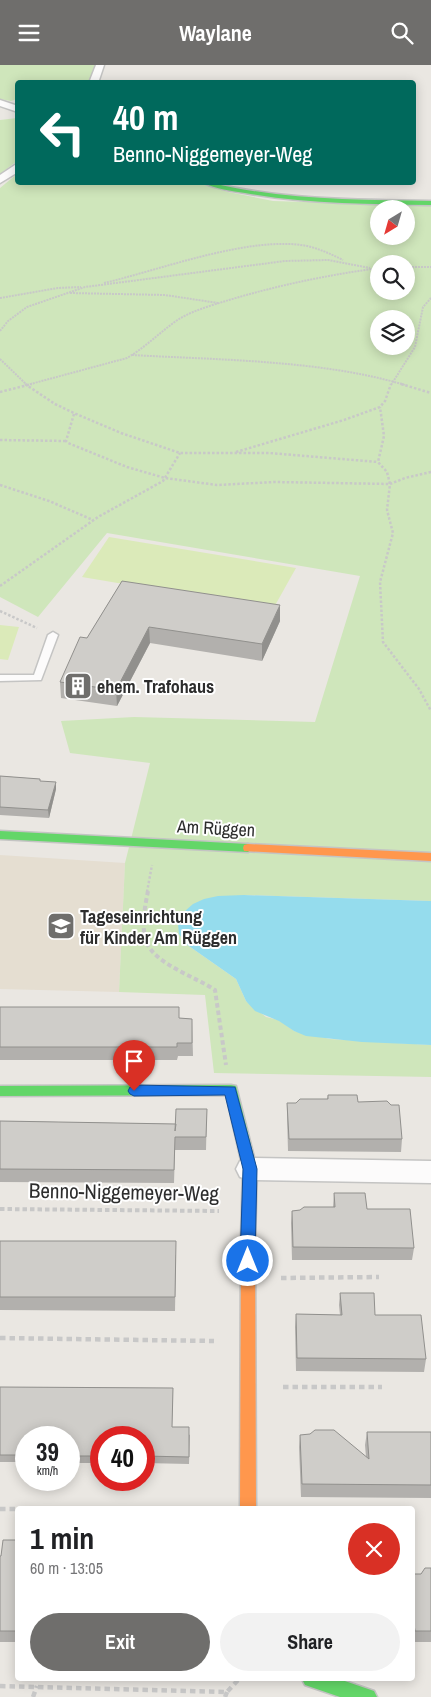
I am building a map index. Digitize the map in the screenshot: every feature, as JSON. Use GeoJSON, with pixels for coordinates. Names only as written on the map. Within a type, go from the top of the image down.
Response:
{"type":"FeatureCollection","features":[{"type":"Feature","properties":{"kind":"street"},"geometry":{"type":"LineString","coordinates":[[94,80],[100,65]]}},
{"type":"Feature","properties":{"kind":"street"},"geometry":{"type":"LineString","coordinates":[[0,103],[15,108]]}},
{"type":"Feature","properties":{"kind":"street"},"geometry":{"type":"LineString","coordinates":[[0,180],[15,168]]}},
{"type":"Feature","properties":{"kind":"street"},"geometry":{"type":"LineString","coordinates":[[214,185],[275,199],[431,203]]}},
{"type":"Feature","properties":{"kind":"street","name":"Am Rüggen"},"geometry":{"type":"LineString","coordinates":[[0,835],[431,857]]}},
{"type":"Feature","properties":{"kind":"street"},"geometry":{"type":"LineString","coordinates":[[0,1091],[231,1090],[250,1169],[247,1278],[249,1387],[248,1506]]}},
{"type":"Feature","properties":{"kind":"street"},"geometry":{"type":"LineString","coordinates":[[250,1169],[431,1172]]}},
{"type":"Feature","properties":{"kind":"street"},"geometry":{"type":"LineString","coordinates":[[317,1681],[368,1697]]}},
{"type":"Feature","properties":{"kind":"lane"},"geometry":{"type":"LineString","coordinates":[[0,678],[38,678],[53,635]]}},
{"type":"Feature","properties":{"kind":"path"},"geometry":{"type":"LineString","coordinates":[[0,331],[13,316],[44,298],[241,248],[294,245],[336,255],[345,262]]}},
{"type":"Feature","properties":{"kind":"path"},"geometry":{"type":"LineString","coordinates":[[0,298],[58,288],[85,287],[286,261],[328,259],[370,268]]}},
{"type":"Feature","properties":{"kind":"path"},"geometry":{"type":"LineString","coordinates":[[415,267],[431,267]]}},
{"type":"Feature","properties":{"kind":"path"},"geometry":{"type":"LineString","coordinates":[[0,392],[131,355],[154,341],[179,319],[219,303],[272,287],[322,276],[370,269]]}},
{"type":"Feature","properties":{"kind":"path"},"geometry":{"type":"LineString","coordinates":[[66,293],[166,295],[219,303]]}},
{"type":"Feature","properties":{"kind":"path"},"geometry":{"type":"LineString","coordinates":[[228,454],[344,420],[380,407],[385,401],[393,381],[415,347],[423,307],[431,298]]}},
{"type":"Feature","properties":{"kind":"path"},"geometry":{"type":"LineString","coordinates":[[131,355],[218,360],[318,369],[393,381],[431,393]]}},
{"type":"Feature","properties":{"kind":"path"},"geometry":{"type":"LineString","coordinates":[[0,359],[15,377],[74,414],[180,453],[268,453],[378,462],[387,472],[390,484],[387,510],[393,533],[380,582],[383,642],[419,689],[431,711]]}},
{"type":"Feature","properties":{"kind":"path"},"geometry":{"type":"LineString","coordinates":[[378,462],[384,436],[380,407]]}},
{"type":"Feature","properties":{"kind":"path"},"geometry":{"type":"LineString","coordinates":[[66,441],[74,414]]}},
{"type":"Feature","properties":{"kind":"path"},"geometry":{"type":"LineString","coordinates":[[0,440],[66,441],[120,464],[165,478],[217,485],[276,482],[390,484],[398,479],[417,477],[431,472]]}},
{"type":"Feature","properties":{"kind":"path"},"geometry":{"type":"LineString","coordinates":[[0,586],[94,520],[163,481],[180,453]]}},
{"type":"Feature","properties":{"kind":"path"},"geometry":{"type":"LineString","coordinates":[[0,485],[49,501],[94,520]]}},
{"type":"Feature","properties":{"kind":"path"},"geometry":{"type":"LineString","coordinates":[[0,611],[53,635]]}},
{"type":"Feature","properties":{"kind":"path"},"geometry":{"type":"LineString","coordinates":[[156,843],[148,890],[145,937],[149,947],[158,957],[216,992],[231,1090]]}},
{"type":"Feature","properties":{"kind":"path","name":"Benno-Niggemeyer-Weg"},"geometry":{"type":"LineString","coordinates":[[0,1209],[248,1212]]}},
{"type":"Feature","properties":{"kind":"path"},"geometry":{"type":"LineString","coordinates":[[247,1278],[379,1277]]}},
{"type":"Feature","properties":{"kind":"path"},"geometry":{"type":"LineString","coordinates":[[0,1338],[247,1341]]}},
{"type":"Feature","properties":{"kind":"path"},"geometry":{"type":"LineString","coordinates":[[249,1387],[382,1387]]}},
{"type":"Feature","properties":{"kind":"path"},"geometry":{"type":"LineString","coordinates":[[0,1509],[15,1509]]}},
{"type":"Feature","properties":{"kind":"path"},"geometry":{"type":"LineString","coordinates":[[0,1685],[226,1694],[237,1681]]}},
{"type":"Feature","properties":{"kind":"path"},"geometry":{"type":"LineString","coordinates":[[33,1697],[36,1686]]}},
{"type":"Feature","properties":{"kind":"shaded area","name":"Tageseinrichtung für Kinder Am Rüggen"},"geometry":{"type":"Polygon","coordinates":[[[0,855],[125,863],[119,992],[0,989],[0,855]]]}},
{"type":"Feature","properties":{"kind":"green space"},"geometry":{"type":"Polygon","coordinates":[[[0,65],[95,65],[90,80],[15,80],[15,100],[11,101],[0,99],[0,65]]]}},
{"type":"Feature","properties":{"kind":"green space"},"geometry":{"type":"Polygon","coordinates":[[[15,118],[15,163],[0,174],[0,120],[15,118]]]}},
{"type":"Feature","properties":{"kind":"green space"},"geometry":{"type":"Polygon","coordinates":[[[15,176],[15,185],[205,185],[228,192],[273,201],[370,204],[370,245],[415,245],[415,205],[431,206],[431,901],[244,895],[186,944],[236,979],[246,1001],[266,1017],[279,1020],[294,1031],[330,1039],[431,1045],[431,1077],[214,1073],[205,995],[119,992],[125,863],[150,763],[70,753],[61,721],[134,717],[315,722],[360,576],[107,533],[38,617],[0,597],[0,188],[15,176]]]}},
{"type":"Feature","properties":{"kind":"green space"},"geometry":{"type":"Polygon","coordinates":[[[109,537],[296,568],[273,609],[82,577],[109,537]]]}},
{"type":"Feature","properties":{"kind":"green space"},"geometry":{"type":"Polygon","coordinates":[[[0,625],[19,627],[8,660],[0,659],[0,625]]]}},
{"type":"Feature","properties":{"kind":"water"},"geometry":{"type":"Polygon","coordinates":[[[244,895],[431,901],[431,1045],[362,1042],[306,1036],[279,1021],[255,1011],[246,1001],[236,979],[186,944],[179,934],[178,924],[185,911],[193,904],[204,899],[218,896],[244,895]]]}},
{"type":"Feature","properties":{"kind":"building"},"geometry":{"type":"Polygon","coordinates":[[[122,581],[280,605],[262,644],[149,627],[116,690],[60,682],[80,637],[87,638],[122,581]]]}},
{"type":"Feature","properties":{"kind":"building"},"geometry":{"type":"Polygon","coordinates":[[[0,776],[56,782],[48,810],[0,807],[0,776]]]}},
{"type":"Feature","properties":{"kind":"building"},"geometry":{"type":"Polygon","coordinates":[[[0,1007],[179,1007],[179,1018],[192,1019],[192,1043],[177,1043],[177,1047],[0,1047],[0,1007]]]}},
{"type":"Feature","properties":{"kind":"building"},"geometry":{"type":"Polygon","coordinates":[[[328,1095],[357,1095],[358,1102],[387,1101],[391,1105],[399,1105],[402,1139],[289,1139],[287,1103],[296,1103],[300,1099],[328,1099],[328,1095]]]}},
{"type":"Feature","properties":{"kind":"building"},"geometry":{"type":"Polygon","coordinates":[[[176,1109],[207,1109],[206,1137],[175,1137],[174,1170],[0,1169],[0,1121],[175,1124],[176,1109]]]}},
{"type":"Feature","properties":{"kind":"building"},"geometry":{"type":"Polygon","coordinates":[[[334,1193],[365,1193],[367,1209],[410,1209],[414,1248],[293,1247],[292,1211],[300,1210],[304,1207],[335,1207],[334,1193]]]}},
{"type":"Feature","properties":{"kind":"building"},"geometry":{"type":"Polygon","coordinates":[[[0,1241],[176,1241],[175,1297],[0,1297],[0,1241]]]}},
{"type":"Feature","properties":{"kind":"building"},"geometry":{"type":"Polygon","coordinates":[[[340,1293],[374,1293],[375,1315],[421,1315],[426,1359],[297,1358],[296,1314],[342,1315],[340,1293]]]}},
{"type":"Feature","properties":{"kind":"building"},"geometry":{"type":"Polygon","coordinates":[[[0,1387],[173,1388],[172,1427],[189,1427],[189,1457],[155,1456],[155,1426],[90,1426],[90,1456],[80,1456],[80,1426],[15,1426],[15,1455],[0,1455],[0,1387]]]}},
{"type":"Feature","properties":{"kind":"building"},"geometry":{"type":"Polygon","coordinates":[[[315,1430],[334,1430],[369,1459],[367,1432],[431,1432],[431,1485],[302,1484],[300,1435],[310,1434],[315,1430]]]}},
{"type":"Feature","properties":{"kind":"building"},"geometry":{"type":"Polygon","coordinates":[[[3,1540],[15,1540],[15,1631],[0,1631],[3,1540]]]}},
{"type":"Feature","properties":{"kind":"building"},"geometry":{"type":"Polygon","coordinates":[[[425,1568],[431,1568],[431,1631],[415,1631],[415,1574],[421,1574],[425,1568]]]}},
{"type":"Feature","properties":{"kind":"traffic: fast"},"geometry":{"type":"LineString","coordinates":[[215,185],[235,190],[290,198],[346,202],[431,203]]}},
{"type":"Feature","properties":{"kind":"traffic: fast"},"geometry":{"type":"LineString","coordinates":[[0,835],[248,848]]}},
{"type":"Feature","properties":{"kind":"traffic: fast"},"geometry":{"type":"LineString","coordinates":[[0,1091],[231,1090],[250,1169],[248,1238]]}},
{"type":"Feature","properties":{"kind":"traffic: fast"},"geometry":{"type":"LineString","coordinates":[[317,1681],[368,1697]]}},
{"type":"Feature","properties":{"kind":"traffic: slow"},"geometry":{"type":"LineString","coordinates":[[248,848],[431,857]]}},
{"type":"Feature","properties":{"kind":"traffic: slow"},"geometry":{"type":"LineString","coordinates":[[248,1238],[248,1506]]}},
{"type":"Feature","properties":{"kind":"place","name":"ehem. Trafohaus"},"geometry":{"type":"Point","coordinates":[78,686]}},
{"type":"Feature","properties":{"kind":"place","name":"Tageseinrichtung für Kinder Am Rüggen"},"geometry":{"type":"Point","coordinates":[61,926]}},
{"type":"Feature","properties":{"kind":"route"},"geometry":{"type":"LineString","coordinates":[[134,1091],[231,1090],[250,1169],[248,1261]]}}]}
